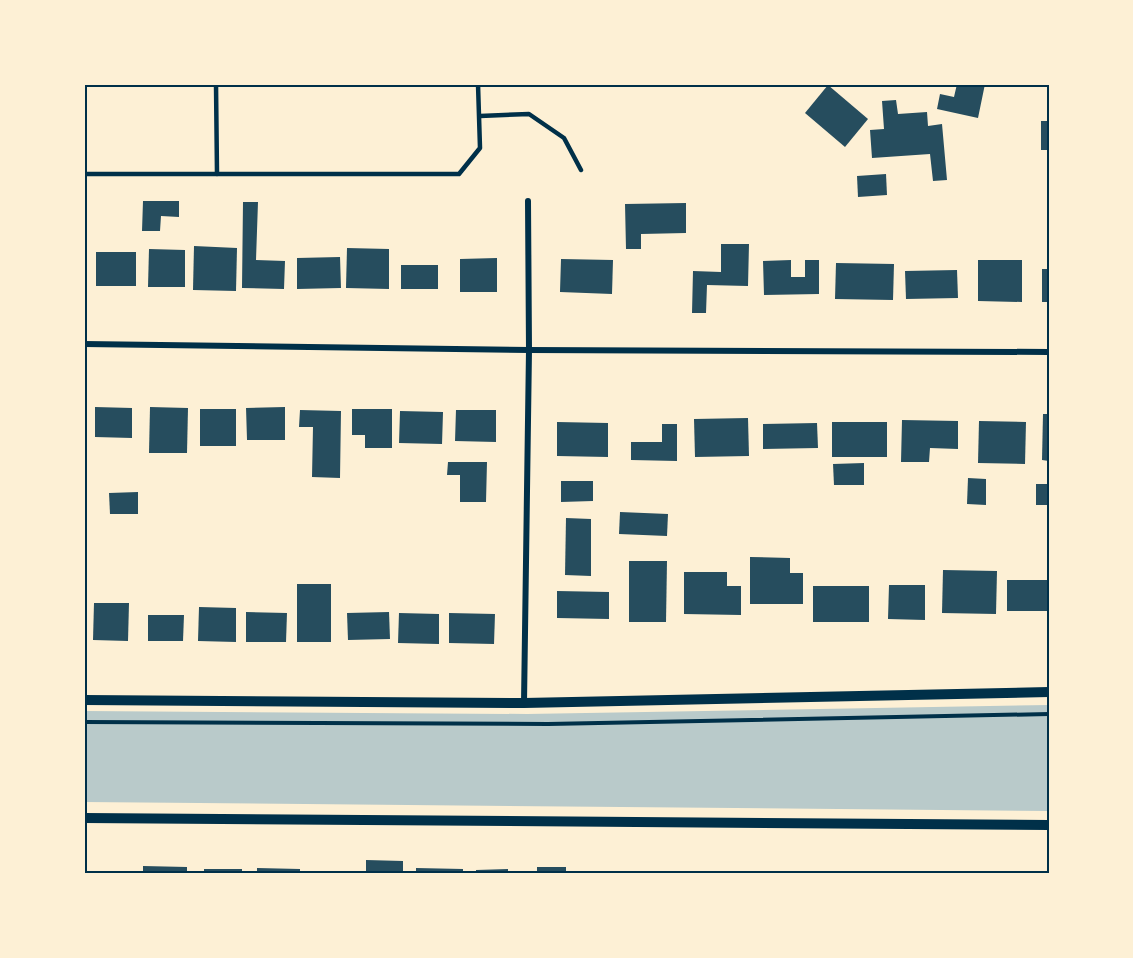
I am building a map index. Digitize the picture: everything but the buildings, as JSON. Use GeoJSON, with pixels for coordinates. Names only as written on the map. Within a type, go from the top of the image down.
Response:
{"type":"FeatureCollection","features":[{"type":"Feature","properties":{"kind":"street"},"geometry":{"type":"LineString","coordinates":[[524,703],[529,350],[528,201]]}},
{"type":"Feature","properties":{"kind":"street"},"geometry":{"type":"LineString","coordinates":[[84,344],[529,350],[1049,352]]}},
{"type":"Feature","properties":{"kind":"street"},"geometry":{"type":"LineString","coordinates":[[84,700],[524,703],[1049,692]]}},
{"type":"Feature","properties":{"kind":"street"},"geometry":{"type":"LineString","coordinates":[[84,818],[1049,825]]}},
{"type":"Feature","properties":{"kind":"lane"},"geometry":{"type":"LineString","coordinates":[[216,84],[217,174]]}},
{"type":"Feature","properties":{"kind":"lane"},"geometry":{"type":"LineString","coordinates":[[84,174],[459,174],[480,148],[478,84]]}},
{"type":"Feature","properties":{"kind":"lane"},"geometry":{"type":"LineString","coordinates":[[480,116],[529,114],[564,138],[581,170]]}},
{"type":"Feature","properties":{"kind":"path"},"geometry":{"type":"LineString","coordinates":[[84,722],[548,724],[1049,714]]}},
{"type":"Feature","properties":{"kind":"shaded area"},"geometry":{"type":"Polygon","coordinates":[[[1049,705],[1049,811],[84,802],[84,711],[527,714],[1049,705]]]}}]}
